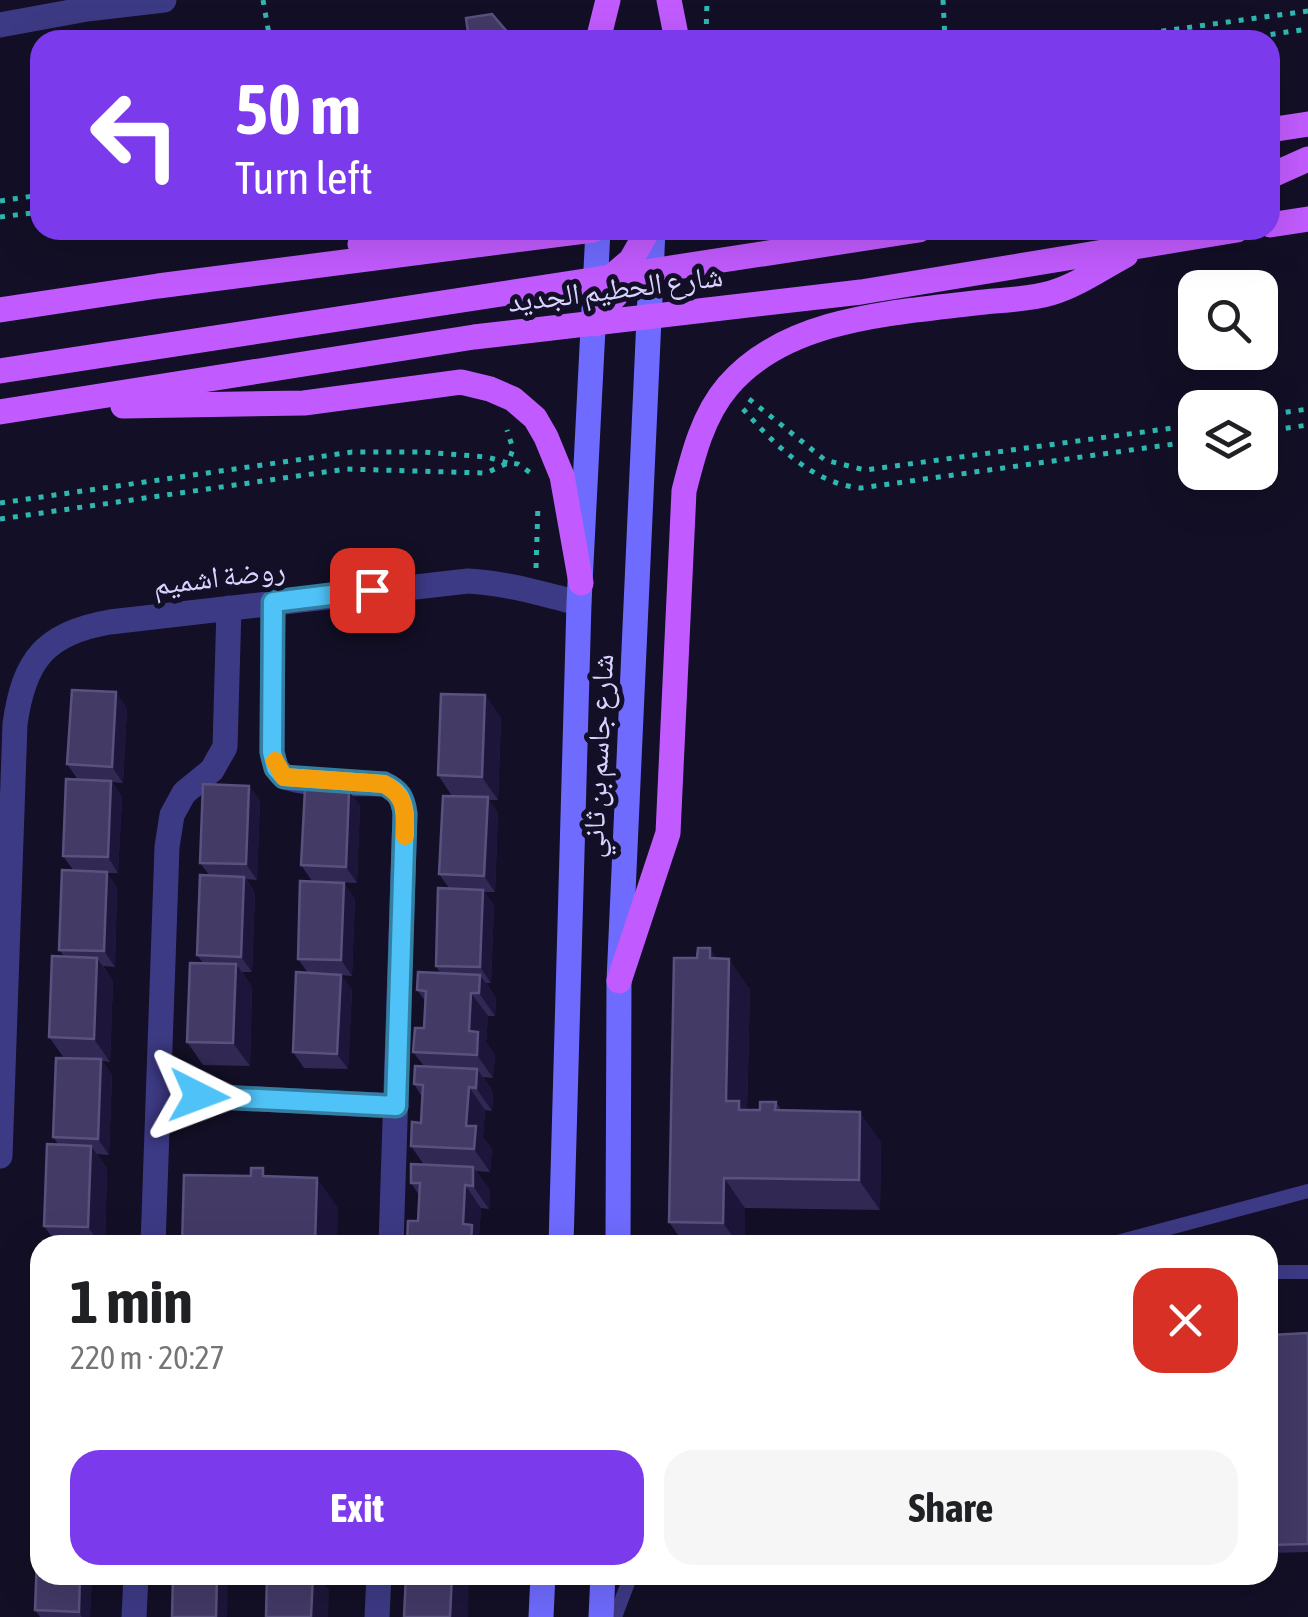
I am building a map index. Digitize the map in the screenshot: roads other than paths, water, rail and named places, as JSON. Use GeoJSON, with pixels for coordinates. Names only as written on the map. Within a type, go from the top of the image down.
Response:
{"type":"FeatureCollection","features":[{"type":"Feature","properties":{"kind":"main road"},"geometry":{"type":"LineString","coordinates":[[601,30],[609,0]]}},
{"type":"Feature","properties":{"kind":"main road"},"geometry":{"type":"LineString","coordinates":[[608,30],[609,0]]}},
{"type":"Feature","properties":{"kind":"main road"},"geometry":{"type":"LineString","coordinates":[[666,30],[668,0]]}},
{"type":"Feature","properties":{"kind":"main road"},"geometry":{"type":"LineString","coordinates":[[668,0],[675,30]]}},
{"type":"Feature","properties":{"kind":"main road"},"geometry":{"type":"LineString","coordinates":[[1280,113],[1308,116]]}},
{"type":"Feature","properties":{"kind":"main road"},"geometry":{"type":"LineString","coordinates":[[1280,128],[1308,124]]}},
{"type":"Feature","properties":{"kind":"main road"},"geometry":{"type":"LineString","coordinates":[[1280,172],[1308,159]]}},
{"type":"Feature","properties":{"kind":"main road"},"geometry":{"type":"LineString","coordinates":[[1280,223],[1308,219]]}},
{"type":"Feature","properties":{"kind":"main road"},"geometry":{"type":"LineString","coordinates":[[158,286],[228,265],[386,240]]}},
{"type":"Feature","properties":{"kind":"main road","name":"شارع الحطيم الجديد"},"geometry":{"type":"LineString","coordinates":[[0,310],[518,240]]}},
{"type":"Feature","properties":{"kind":"main road"},"geometry":{"type":"LineString","coordinates":[[596,240],[596,280]]}},
{"type":"Feature","properties":{"kind":"main road"},"geometry":{"type":"LineString","coordinates":[[0,371],[611,277],[631,260],[644,240]]}},
{"type":"Feature","properties":{"kind":"main road","name":"شارع جاسم بن ثاني"},"geometry":{"type":"LineString","coordinates":[[618,1235],[619,981],[651,240]]}},
{"type":"Feature","properties":{"kind":"main road"},"geometry":{"type":"LineString","coordinates":[[595,324],[609,299],[638,276],[652,271],[854,240]]}},
{"type":"Feature","properties":{"kind":"main road","name":"شارع الحطيم الجديد"},"geometry":{"type":"LineString","coordinates":[[0,412],[474,337],[861,292],[1173,240]]}},
{"type":"Feature","properties":{"kind":"main road"},"geometry":{"type":"LineString","coordinates":[[619,981],[668,834],[684,491],[696,441],[726,388],[749,366],[783,346],[832,326],[910,311],[1052,293],[1147,244]]}},
{"type":"Feature","properties":{"kind":"main road","name":"شارع جاسم بن ثاني"},"geometry":{"type":"LineString","coordinates":[[561,1235],[580,593],[596,280]]}},
{"type":"Feature","properties":{"kind":"main road"},"geometry":{"type":"LineString","coordinates":[[28,408],[304,403],[461,382],[490,388],[524,408],[546,437],[562,476],[580,593]]}},
{"type":"Feature","properties":{"kind":"main road"},"geometry":{"type":"LineString","coordinates":[[541,1617],[543,1585]]}},
{"type":"Feature","properties":{"kind":"main road"},"geometry":{"type":"LineString","coordinates":[[601,1617],[603,1585]]}},
{"type":"Feature","properties":{"kind":"street"},"geometry":{"type":"LineString","coordinates":[[0,25],[88,4],[164,0]]}},
{"type":"Feature","properties":{"kind":"street","name":"روضة اشميم"},"geometry":{"type":"LineString","coordinates":[[0,1156],[15,724],[24,681],[47,644],[88,626],[468,581],[504,582],[536,595],[580,593]]}},
{"type":"Feature","properties":{"kind":"street"},"geometry":{"type":"LineString","coordinates":[[273,602],[272,752],[276,768],[284,777],[299,781],[384,784],[396,790],[403,800],[391,1235]]}},
{"type":"Feature","properties":{"kind":"street"},"geometry":{"type":"LineString","coordinates":[[153,1235],[167,847],[172,815],[184,793],[212,770],[225,748],[229,608]]}},
{"type":"Feature","properties":{"kind":"street"},"geometry":{"type":"LineString","coordinates":[[160,1094],[396,1106]]}},
{"type":"Feature","properties":{"kind":"street"},"geometry":{"type":"LineString","coordinates":[[134,1617],[136,1585]]}},
{"type":"Feature","properties":{"kind":"street"},"geometry":{"type":"LineString","coordinates":[[377,1617],[378,1585]]}},
{"type":"Feature","properties":{"kind":"lane"},"geometry":{"type":"LineString","coordinates":[[1143,1235],[1308,1191]]}},
{"type":"Feature","properties":{"kind":"lane"},"geometry":{"type":"LineString","coordinates":[[1278,1272],[1308,1272]]}},
{"type":"Feature","properties":{"kind":"lane"},"geometry":{"type":"LineString","coordinates":[[615,1617],[628,1585]]}}]}
